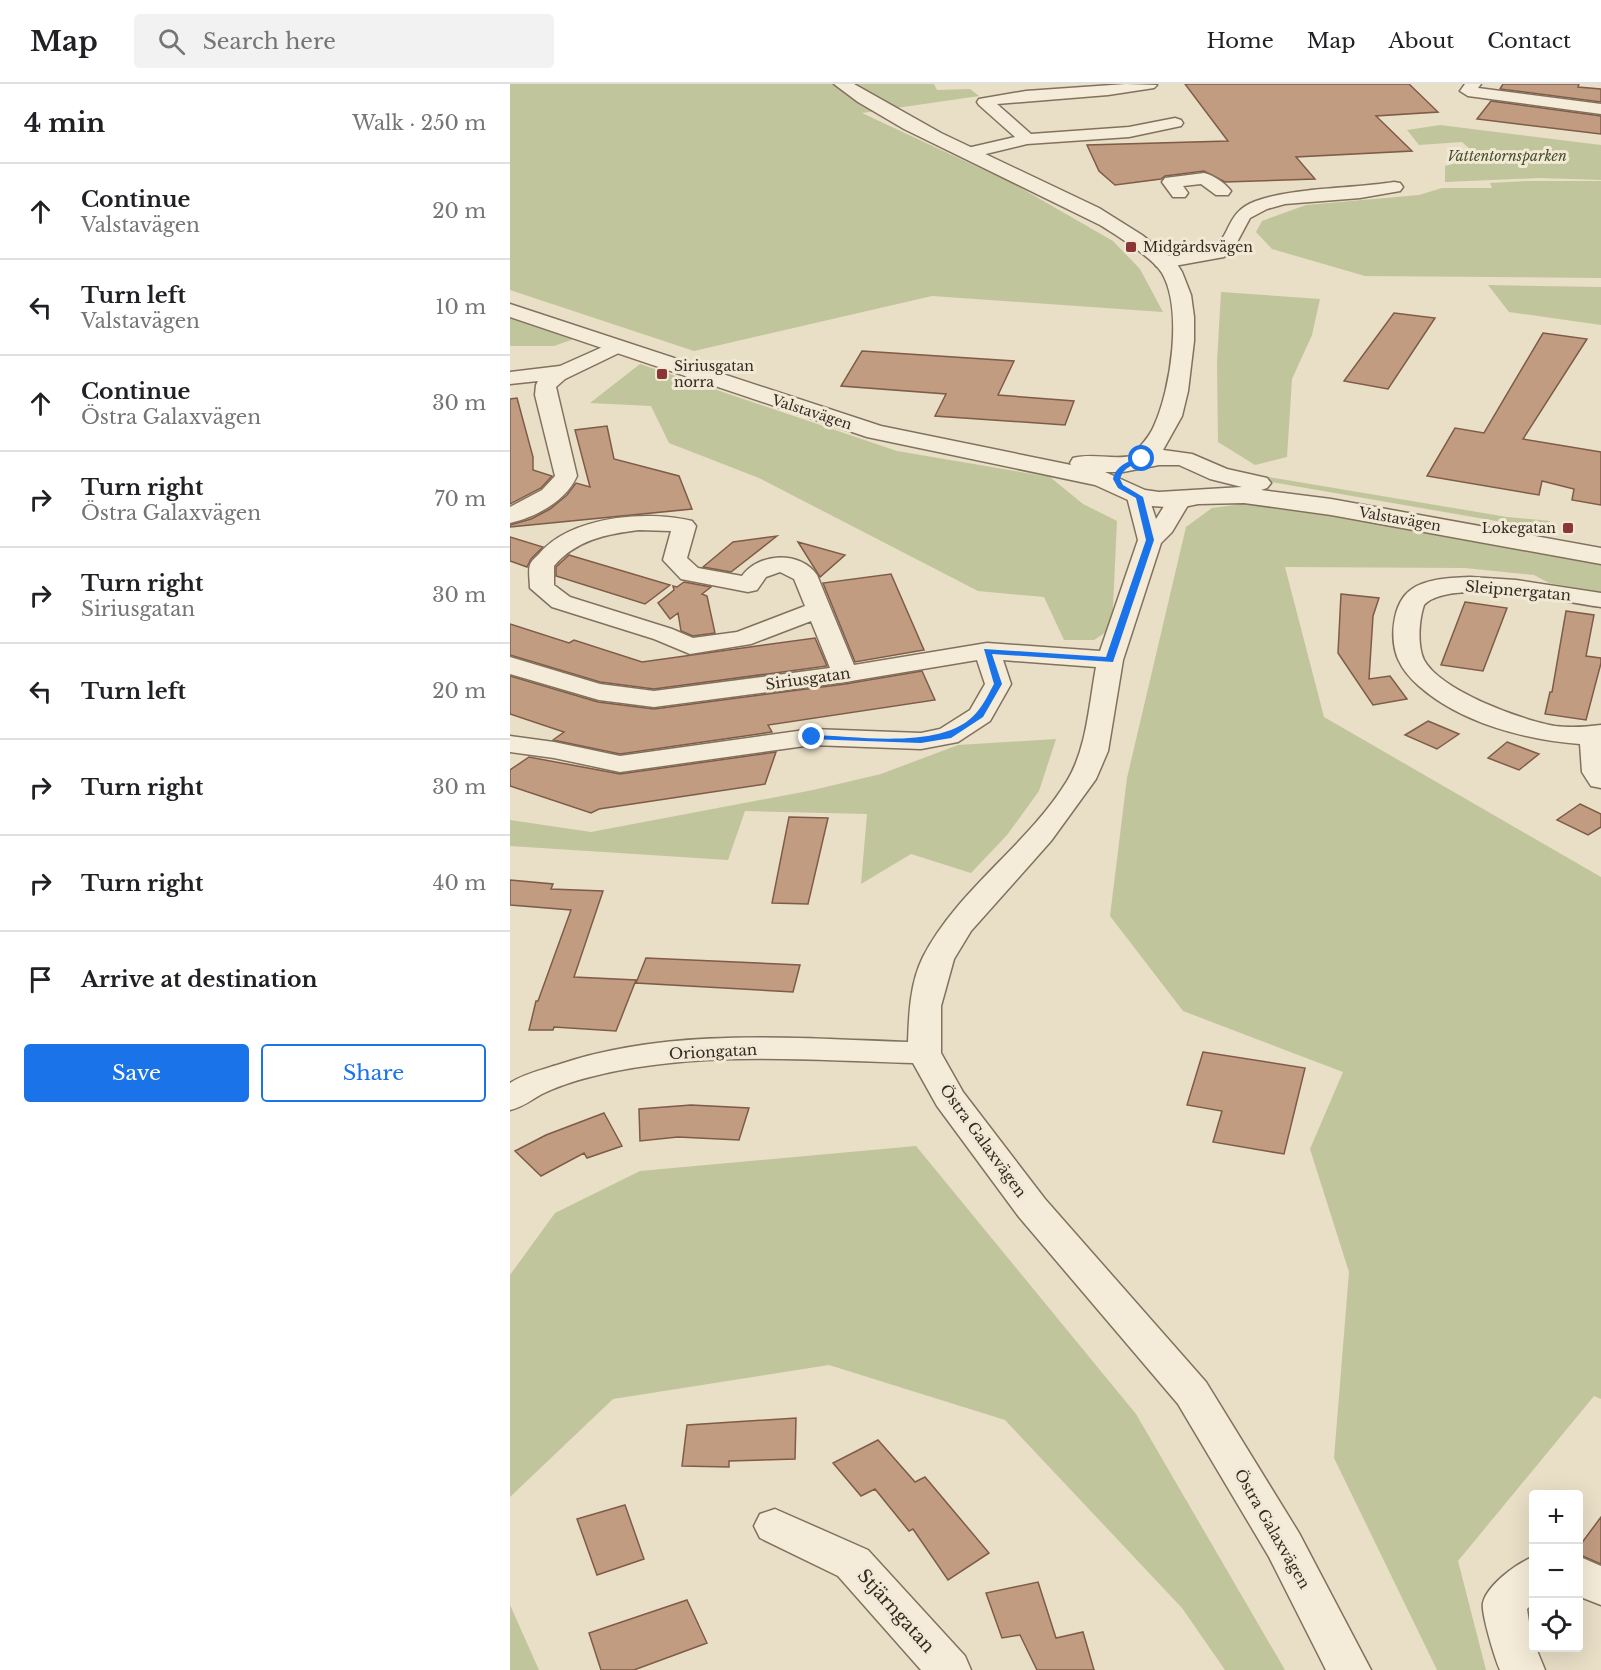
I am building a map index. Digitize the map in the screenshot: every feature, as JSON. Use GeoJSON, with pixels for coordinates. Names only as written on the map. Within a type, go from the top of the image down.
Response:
{"type":"FeatureCollection","features":[{"type":"Feature","properties":{"kind":"street"},"geometry":{"type":"LineString","coordinates":[[842,84],[864,99],[969,153],[1092,210],[1133,237],[1171,269],[1182,294],[1185,323],[1175,406],[1156,445],[1132,477],[1150,540]]}},
{"type":"Feature","properties":{"kind":"street"},"geometry":{"type":"LineString","coordinates":[[1473,84],[1468,91],[1601,109]]}},
{"type":"Feature","properties":{"kind":"street"},"geometry":{"type":"LineString","coordinates":[[1028,139],[985,102],[1008,97],[1126,90],[1149,85]]}},
{"type":"Feature","properties":{"kind":"street"},"geometry":{"type":"LineString","coordinates":[[969,153],[1028,139],[1129,132],[1175,123]]}},
{"type":"Feature","properties":{"kind":"street"},"geometry":{"type":"LineString","coordinates":[[1179,193],[1171,182],[1204,178],[1222,191]]}},
{"type":"Feature","properties":{"kind":"street"},"geometry":{"type":"LineString","coordinates":[[1163,262],[1217,253],[1226,246],[1243,215],[1261,205],[1285,199],[1360,193],[1394,187]]}},
{"type":"Feature","properties":{"kind":"street","name":"Valstavägen"},"geometry":{"type":"LineString","coordinates":[[510,310],[875,432],[957,451],[1017,460],[1103,479],[1132,477],[1161,457],[1181,459],[1232,478],[1601,545]]}},
{"type":"Feature","properties":{"kind":"street"},"geometry":{"type":"LineString","coordinates":[[510,516],[564,484],[565,467],[546,395],[546,385],[563,372],[616,347]]}},
{"type":"Feature","properties":{"kind":"street"},"geometry":{"type":"LineString","coordinates":[[510,378],[563,372]]}},
{"type":"Feature","properties":{"kind":"street"},"geometry":{"type":"LineString","coordinates":[[924,1053],[925,1006],[938,959],[958,926],[1041,835],[1082,779],[1094,751],[1110,660],[1150,540],[1188,498],[1210,489],[1214,480],[1185,446],[1175,406]]}},
{"type":"Feature","properties":{"kind":"street","name":"Valstavägen"},"geometry":{"type":"LineString","coordinates":[[1132,477],[1159,500],[1244,495],[1331,507],[1601,556]]}},
{"type":"Feature","properties":{"kind":"street"},"geometry":{"type":"LineString","coordinates":[[819,609],[742,639],[690,646],[663,634],[561,602],[542,588],[542,565],[562,544],[601,528],[669,521],[684,526],[675,561],[690,574],[748,585],[757,572],[781,563],[805,575],[819,609],[845,674]]}},
{"type":"Feature","properties":{"kind":"street","name":"Sleipnergatan"},"geometry":{"type":"LineString","coordinates":[[1601,600],[1521,589],[1461,585],[1435,588],[1421,593],[1413,601],[1408,619],[1407,644],[1413,664],[1426,680],[1444,694],[1481,711],[1537,730],[1567,737],[1596,735],[1594,763],[1596,773],[1601,780]]}},
{"type":"Feature","properties":{"kind":"street"},"geometry":{"type":"LineString","coordinates":[[510,744],[554,750],[620,764],[812,737],[921,741],[948,736],[980,715],[998,684],[987,651]]}},
{"type":"Feature","properties":{"kind":"street","name":"Siriusgatan"},"geometry":{"type":"LineString","coordinates":[[510,665],[607,696],[654,699],[845,674],[987,651],[1110,660]]}},
{"type":"Feature","properties":{"kind":"street","name":"Oriongatan"},"geometry":{"type":"LineString","coordinates":[[510,1099],[537,1083],[619,1058],[705,1051],[924,1053]]}},
{"type":"Feature","properties":{"kind":"street","name":"Östra Galaxvägen"},"geometry":{"type":"LineString","coordinates":[[924,1053],[949,1098],[1032,1208],[1192,1393],[1284,1545],[1349,1670]]}},
{"type":"Feature","properties":{"kind":"street","name":"Stjärngatan"},"geometry":{"type":"LineString","coordinates":[[775,1526],[853,1563],[949,1670]]}},
{"type":"Feature","properties":{"kind":"street"},"geometry":{"type":"LineString","coordinates":[[1583,1577],[1601,1587]]}},
{"type":"Feature","properties":{"kind":"street"},"geometry":{"type":"LineString","coordinates":[[1523,1670],[1516,1657],[1504,1604],[1529,1579]]}},
{"type":"Feature","properties":{"kind":"green space"},"geometry":{"type":"Polygon","coordinates":[[[510,84],[934,84],[937,90],[970,89],[979,96],[862,113],[1014,184],[1113,241],[1140,269],[1163,312],[932,296],[694,351],[510,290],[510,84]]]}},
{"type":"Feature","properties":{"kind":"green space","name":"Vattentornsparken"},"geometry":{"type":"Polygon","coordinates":[[[1440,125],[1601,145],[1601,180],[1540,178],[1445,182],[1445,166],[1479,157],[1462,142],[1419,145],[1407,130],[1440,125]]]}},
{"type":"Feature","properties":{"kind":"green space"},"geometry":{"type":"Polygon","coordinates":[[[1601,181],[1601,278],[1365,276],[1272,249],[1256,232],[1262,221],[1306,205],[1419,195],[1442,188],[1492,188],[1490,183],[1601,181]]]}},
{"type":"Feature","properties":{"kind":"green space"},"geometry":{"type":"Polygon","coordinates":[[[1488,285],[1601,287],[1601,325],[1509,312],[1488,285]]]}},
{"type":"Feature","properties":{"kind":"green space"},"geometry":{"type":"Polygon","coordinates":[[[1221,292],[1320,299],[1312,335],[1292,379],[1287,457],[1255,465],[1218,442],[1217,362],[1221,292]]]}},
{"type":"Feature","properties":{"kind":"green space"},"geometry":{"type":"Polygon","coordinates":[[[510,317],[574,339],[554,346],[510,346],[510,317]]]}},
{"type":"Feature","properties":{"kind":"green space"},"geometry":{"type":"Polygon","coordinates":[[[640,364],[897,451],[1050,477],[1083,504],[1117,521],[1112,628],[1094,640],[1064,640],[1044,597],[978,591],[759,478],[669,443],[651,406],[590,403],[640,364]]]}},
{"type":"Feature","properties":{"kind":"green space"},"geometry":{"type":"Polygon","coordinates":[[[1263,476],[1507,517],[1550,521],[1549,526],[1502,522],[1254,479],[1263,476]]]}},
{"type":"Feature","properties":{"kind":"green space"},"geometry":{"type":"Polygon","coordinates":[[[1256,502],[1601,561],[1601,593],[1549,583],[1534,575],[1465,568],[1285,567],[1324,717],[1601,877],[1601,1399],[1594,1396],[1458,1561],[1486,1670],[1437,1670],[1334,1458],[1349,1272],[1310,1149],[1343,1072],[1183,1011],[1110,916],[1127,778],[1186,527],[1212,508],[1256,502]]]}},
{"type":"Feature","properties":{"kind":"green space"},"geometry":{"type":"Polygon","coordinates":[[[1056,739],[1039,791],[1007,835],[971,873],[911,854],[861,884],[867,814],[745,811],[728,860],[510,846],[510,820],[591,832],[813,790],[881,774],[958,745],[1056,739]]]}},
{"type":"Feature","properties":{"kind":"green space"},"geometry":{"type":"Polygon","coordinates":[[[916,1146],[1136,1414],[1285,1670],[1225,1670],[1182,1608],[1005,1420],[829,1365],[613,1399],[510,1497],[510,1275],[555,1213],[640,1171],[916,1146]]]}},
{"type":"Feature","properties":{"kind":"green space"},"geometry":{"type":"Polygon","coordinates":[[[510,1605],[539,1670],[510,1670],[510,1605]]]}},
{"type":"Feature","properties":{"kind":"building"},"geometry":{"type":"Polygon","coordinates":[[[1185,84],[1409,84],[1438,112],[1376,116],[1412,151],[1296,157],[1315,179],[1225,182],[1204,171],[1115,185],[1099,171],[1087,145],[1228,141],[1185,84]]]}},
{"type":"Feature","properties":{"kind":"building"},"geometry":{"type":"Polygon","coordinates":[[[1503,84],[1579,84],[1578,87],[1601,89],[1601,102],[1500,89],[1503,84]]]}},
{"type":"Feature","properties":{"kind":"building"},"geometry":{"type":"Polygon","coordinates":[[[1491,101],[1601,116],[1601,134],[1477,119],[1491,101]]]}},
{"type":"Feature","properties":{"kind":"building"},"geometry":{"type":"Polygon","coordinates":[[[1394,313],[1435,318],[1388,389],[1344,381],[1394,313]]]}},
{"type":"Feature","properties":{"kind":"building"},"geometry":{"type":"Polygon","coordinates":[[[1543,333],[1587,339],[1523,439],[1601,452],[1601,505],[1572,500],[1574,489],[1542,481],[1539,495],[1427,476],[1455,428],[1484,433],[1543,333]]]}},
{"type":"Feature","properties":{"kind":"building"},"geometry":{"type":"Polygon","coordinates":[[[862,351],[1014,361],[998,395],[1074,401],[1065,425],[935,416],[946,394],[841,386],[862,351]]]}},
{"type":"Feature","properties":{"kind":"building"},"geometry":{"type":"Polygon","coordinates":[[[517,398],[533,457],[533,470],[552,476],[541,488],[510,504],[510,399],[517,398]]]}},
{"type":"Feature","properties":{"kind":"building"},"geometry":{"type":"Polygon","coordinates":[[[607,426],[614,459],[679,476],[692,509],[510,527],[510,525],[531,519],[550,509],[567,495],[576,483],[590,487],[575,430],[607,426]]]}},
{"type":"Feature","properties":{"kind":"building"},"geometry":{"type":"Polygon","coordinates":[[[777,536],[731,572],[703,567],[733,542],[777,536]]]}},
{"type":"Feature","properties":{"kind":"building"},"geometry":{"type":"Polygon","coordinates":[[[510,537],[543,547],[531,559],[527,567],[510,561],[510,537]]]}},
{"type":"Feature","properties":{"kind":"building"},"geometry":{"type":"Polygon","coordinates":[[[798,542],[845,555],[820,577],[798,542]]]}},
{"type":"Feature","properties":{"kind":"building"},"geometry":{"type":"Polygon","coordinates":[[[569,555],[670,585],[645,604],[556,576],[556,567],[569,555]]]}},
{"type":"Feature","properties":{"kind":"building"},"geometry":{"type":"Polygon","coordinates":[[[891,574],[924,650],[855,662],[823,583],[891,574]]]}},
{"type":"Feature","properties":{"kind":"building"},"geometry":{"type":"Polygon","coordinates":[[[684,582],[711,587],[702,594],[707,596],[715,633],[693,636],[681,631],[678,613],[670,619],[658,603],[674,590],[673,586],[677,587],[684,582]]]}},
{"type":"Feature","properties":{"kind":"building"},"geometry":{"type":"Polygon","coordinates":[[[1341,594],[1379,598],[1373,616],[1369,679],[1390,676],[1407,699],[1373,705],[1338,653],[1341,594]]]}},
{"type":"Feature","properties":{"kind":"building"},"geometry":{"type":"Polygon","coordinates":[[[1465,602],[1507,608],[1483,671],[1441,665],[1465,602]]]}},
{"type":"Feature","properties":{"kind":"building"},"geometry":{"type":"Polygon","coordinates":[[[1566,611],[1594,615],[1586,656],[1601,658],[1601,663],[1586,720],[1545,714],[1550,692],[1552,692],[1566,611]]]}},
{"type":"Feature","properties":{"kind":"building"},"geometry":{"type":"Polygon","coordinates":[[[510,624],[569,643],[574,640],[642,662],[815,638],[827,666],[654,689],[600,682],[510,655],[510,624]]]}},
{"type":"Feature","properties":{"kind":"building"},"geometry":{"type":"Polygon","coordinates":[[[922,671],[935,700],[768,725],[772,732],[620,754],[553,740],[564,732],[510,714],[510,676],[598,702],[654,709],[845,684],[922,671]]]}},
{"type":"Feature","properties":{"kind":"building"},"geometry":{"type":"Polygon","coordinates":[[[1428,721],[1459,734],[1437,749],[1405,735],[1428,721]]]}},
{"type":"Feature","properties":{"kind":"building"},"geometry":{"type":"Polygon","coordinates":[[[1507,742],[1539,754],[1519,770],[1488,758],[1507,742]]]}},
{"type":"Feature","properties":{"kind":"building"},"geometry":{"type":"Polygon","coordinates":[[[776,752],[765,784],[599,809],[591,813],[510,786],[510,770],[529,757],[620,774],[776,752]]]}},
{"type":"Feature","properties":{"kind":"building"},"geometry":{"type":"Polygon","coordinates":[[[1580,804],[1601,814],[1601,827],[1588,835],[1557,820],[1580,804]]]}},
{"type":"Feature","properties":{"kind":"building"},"geometry":{"type":"Polygon","coordinates":[[[789,817],[828,818],[808,904],[772,903],[789,817]]]}},
{"type":"Feature","properties":{"kind":"building"},"geometry":{"type":"Polygon","coordinates":[[[510,880],[553,884],[551,889],[603,891],[574,977],[636,980],[616,1031],[554,1027],[553,1030],[529,1030],[536,1001],[538,1001],[571,910],[510,905],[510,880]]]}},
{"type":"Feature","properties":{"kind":"building"},"geometry":{"type":"Polygon","coordinates":[[[646,958],[800,965],[793,992],[636,983],[646,958]]]}},
{"type":"Feature","properties":{"kind":"building"},"geometry":{"type":"Polygon","coordinates":[[[1203,1052],[1305,1068],[1284,1154],[1213,1142],[1222,1111],[1187,1105],[1203,1052]]]}},
{"type":"Feature","properties":{"kind":"building"},"geometry":{"type":"Polygon","coordinates":[[[691,1105],[749,1108],[739,1140],[678,1137],[640,1141],[639,1109],[691,1105]]]}},
{"type":"Feature","properties":{"kind":"building"},"geometry":{"type":"Polygon","coordinates":[[[604,1113],[622,1146],[587,1158],[584,1153],[541,1176],[515,1151],[546,1135],[604,1113]]]}},
{"type":"Feature","properties":{"kind":"building"},"geometry":{"type":"Polygon","coordinates":[[[796,1418],[795,1459],[729,1461],[729,1467],[682,1466],[687,1425],[796,1418]]]}},
{"type":"Feature","properties":{"kind":"building"},"geometry":{"type":"Polygon","coordinates":[[[878,1440],[915,1482],[925,1477],[989,1553],[948,1580],[913,1529],[909,1531],[875,1489],[861,1496],[833,1463],[878,1440]]]}},
{"type":"Feature","properties":{"kind":"building"},"geometry":{"type":"Polygon","coordinates":[[[625,1505],[644,1559],[597,1575],[577,1519],[625,1505]]]}},
{"type":"Feature","properties":{"kind":"building"},"geometry":{"type":"Polygon","coordinates":[[[1601,1517],[1601,1564],[1583,1556],[1583,1541],[1601,1517]]]}},
{"type":"Feature","properties":{"kind":"building"},"geometry":{"type":"Polygon","coordinates":[[[1038,1582],[1056,1638],[1083,1632],[1094,1670],[1037,1670],[1020,1635],[1002,1638],[986,1593],[1038,1582]]]}},
{"type":"Feature","properties":{"kind":"building"},"geometry":{"type":"Polygon","coordinates":[[[687,1600],[707,1643],[634,1670],[601,1670],[589,1633],[687,1600]]]}},
{"type":"Feature","properties":{"kind":"place","name":"Midgårdsvägen"},"geometry":{"type":"Point","coordinates":[1131,247]}},
{"type":"Feature","properties":{"kind":"place","name":"Siriusgatan norra"},"geometry":{"type":"Point","coordinates":[662,374]}},
{"type":"Feature","properties":{"kind":"place","name":"Lokegatan"},"geometry":{"type":"Point","coordinates":[1568,528]}},
{"type":"Feature","properties":{"kind":"route"},"geometry":{"type":"LineString","coordinates":[[812,737],[921,741],[948,736],[980,715],[998,684],[987,651],[1110,660],[1150,540],[1145,513],[1139,497],[1120,487],[1116,479],[1118,472],[1127,465],[1142,459]]}}]}
